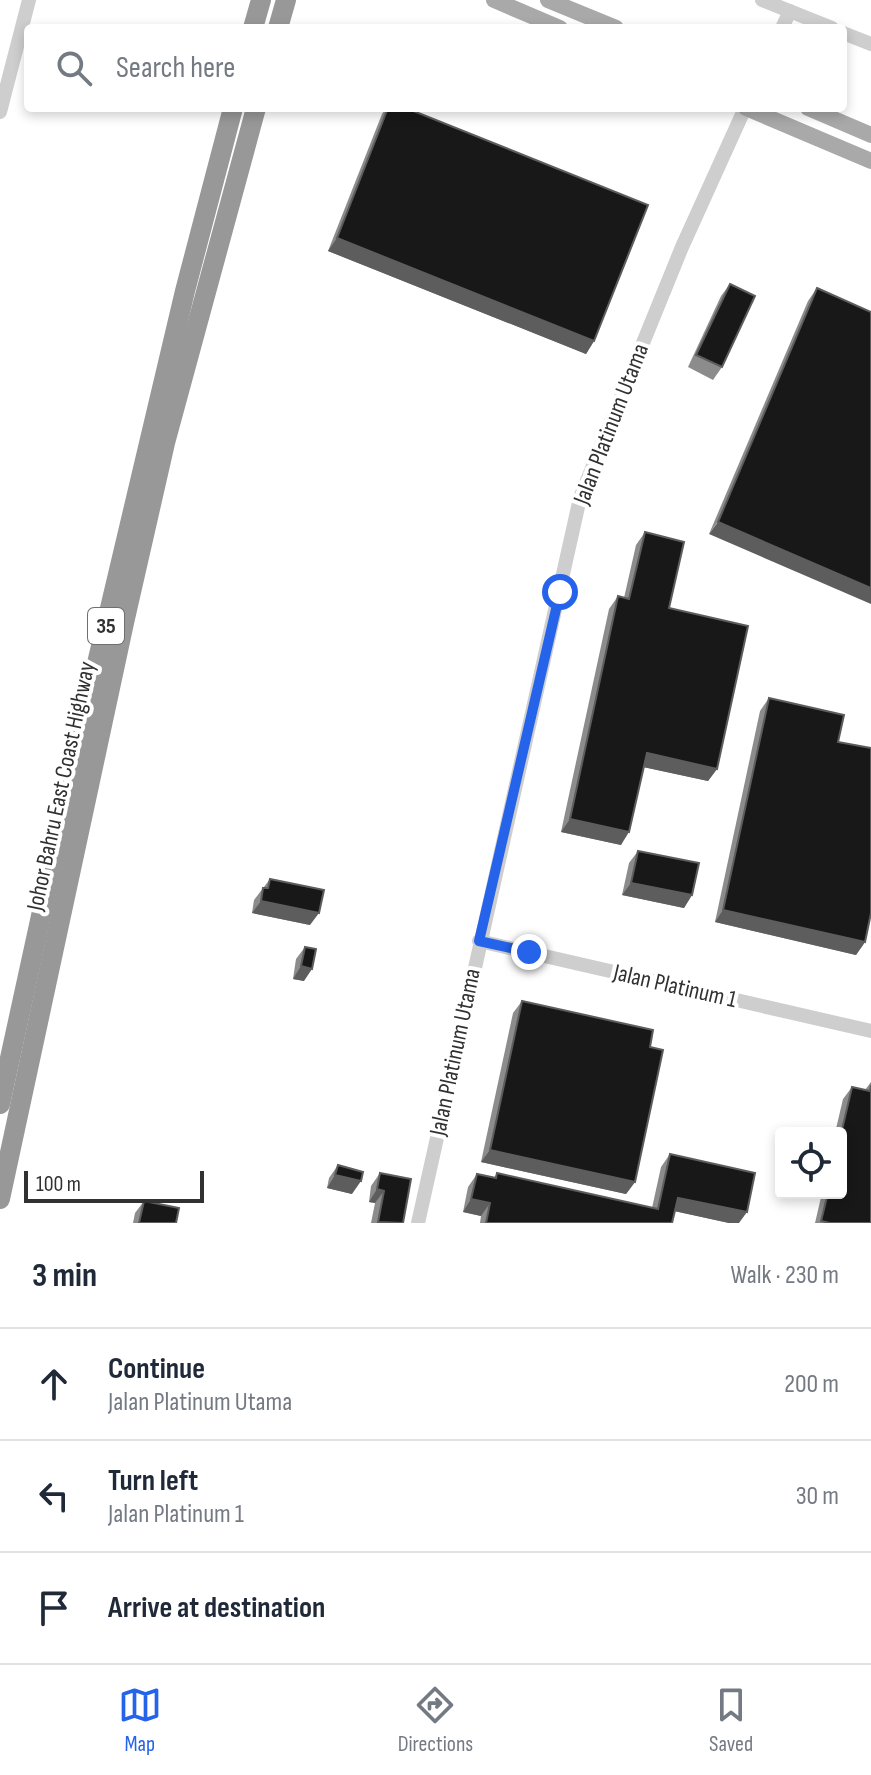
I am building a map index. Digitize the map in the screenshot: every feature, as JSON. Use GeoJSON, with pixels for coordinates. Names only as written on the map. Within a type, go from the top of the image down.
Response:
{"type":"FeatureCollection","features":[{"type":"Feature","properties":{"kind":"highway","name":"Johor Bahru East Coast Highway"},"geometry":{"type":"LineString","coordinates":[[0,1104],[89,699],[185,291],[232,112]]}},
{"type":"Feature","properties":{"kind":"highway","name":"Johor Bahru East Coast Highway"},"geometry":{"type":"LineString","coordinates":[[0,1199],[165,443],[255,112]]}},
{"type":"Feature","properties":{"kind":"main road"},"geometry":{"type":"LineString","coordinates":[[494,0],[551,24]]}},
{"type":"Feature","properties":{"kind":"main road"},"geometry":{"type":"LineString","coordinates":[[548,0],[606,24]]}},
{"type":"Feature","properties":{"kind":"main road"},"geometry":{"type":"LineString","coordinates":[[755,112],[871,161]]}},
{"type":"Feature","properties":{"kind":"main road"},"geometry":{"type":"LineString","coordinates":[[817,112],[871,135]]}},
{"type":"Feature","properties":{"kind":"street"},"geometry":{"type":"LineString","coordinates":[[0,112],[29,0]]}},
{"type":"Feature","properties":{"kind":"street"},"geometry":{"type":"LineString","coordinates":[[762,0],[822,24]]}},
{"type":"Feature","properties":{"kind":"street"},"geometry":{"type":"LineString","coordinates":[[784,24],[790,11]]}},
{"type":"Feature","properties":{"kind":"street"},"geometry":{"type":"LineString","coordinates":[[847,35],[871,44]]}},
{"type":"Feature","properties":{"kind":"street","name":"Jalan Platinum Utama"},"geometry":{"type":"LineString","coordinates":[[418,1223],[584,484],[682,247],[744,112]]}},
{"type":"Feature","properties":{"kind":"street","name":"Jalan Platinum 1"},"geometry":{"type":"LineString","coordinates":[[479,941],[871,1031]]}},
{"type":"Feature","properties":{"kind":"building"},"geometry":{"type":"Polygon","coordinates":[[[386,112],[416,112],[648,205],[594,341],[337,238],[386,112]]]}},
{"type":"Feature","properties":{"kind":"building"},"geometry":{"type":"Polygon","coordinates":[[[730,284],[755,296],[722,367],[696,355],[730,284]]]}},
{"type":"Feature","properties":{"kind":"building"},"geometry":{"type":"Polygon","coordinates":[[[817,288],[871,312],[871,588],[718,522],[817,288]]]}},
{"type":"Feature","properties":{"kind":"building"},"geometry":{"type":"Polygon","coordinates":[[[645,532],[684,542],[669,608],[748,626],[717,769],[647,753],[629,832],[570,819],[618,596],[629,599],[645,532]]]}},
{"type":"Feature","properties":{"kind":"building"},"geometry":{"type":"Polygon","coordinates":[[[769,698],[844,715],[838,742],[871,748],[871,913],[865,942],[723,910],[769,698]]]}},
{"type":"Feature","properties":{"kind":"building"},"geometry":{"type":"Polygon","coordinates":[[[638,851],[699,863],[692,895],[631,883],[638,851]]]}},
{"type":"Feature","properties":{"kind":"building"},"geometry":{"type":"Polygon","coordinates":[[[270,879],[324,890],[319,913],[261,901],[263,888],[268,888],[270,879]]]}},
{"type":"Feature","properties":{"kind":"building"},"geometry":{"type":"Polygon","coordinates":[[[305,947],[316,949],[312,969],[301,966],[305,947]]]}},
{"type":"Feature","properties":{"kind":"building"},"geometry":{"type":"Polygon","coordinates":[[[522,1001],[653,1030],[650,1047],[663,1050],[635,1182],[490,1150],[522,1001]]]}},
{"type":"Feature","properties":{"kind":"building"},"geometry":{"type":"Polygon","coordinates":[[[871,1085],[871,1223],[821,1221],[826,1199],[847,1199],[847,1127],[843,1127],[852,1087],[870,1091],[871,1085]]]}},
{"type":"Feature","properties":{"kind":"building"},"geometry":{"type":"Polygon","coordinates":[[[670,1154],[755,1173],[747,1212],[678,1198],[672,1223],[486,1223],[490,1203],[471,1199],[477,1174],[496,1178],[497,1173],[658,1209],[670,1154]]]}},
{"type":"Feature","properties":{"kind":"building"},"geometry":{"type":"Polygon","coordinates":[[[338,1165],[363,1172],[361,1181],[335,1175],[338,1165]]]}},
{"type":"Feature","properties":{"kind":"building"},"geometry":{"type":"Polygon","coordinates":[[[380,1173],[411,1179],[403,1223],[378,1222],[384,1191],[377,1189],[380,1173]]]}},
{"type":"Feature","properties":{"kind":"building"},"geometry":{"type":"Polygon","coordinates":[[[144,1201],[179,1208],[176,1223],[139,1223],[144,1201]]]}},
{"type":"Feature","properties":{"kind":"route"},"geometry":{"type":"LineString","coordinates":[[529,952],[479,941],[560,592]]}}]}
